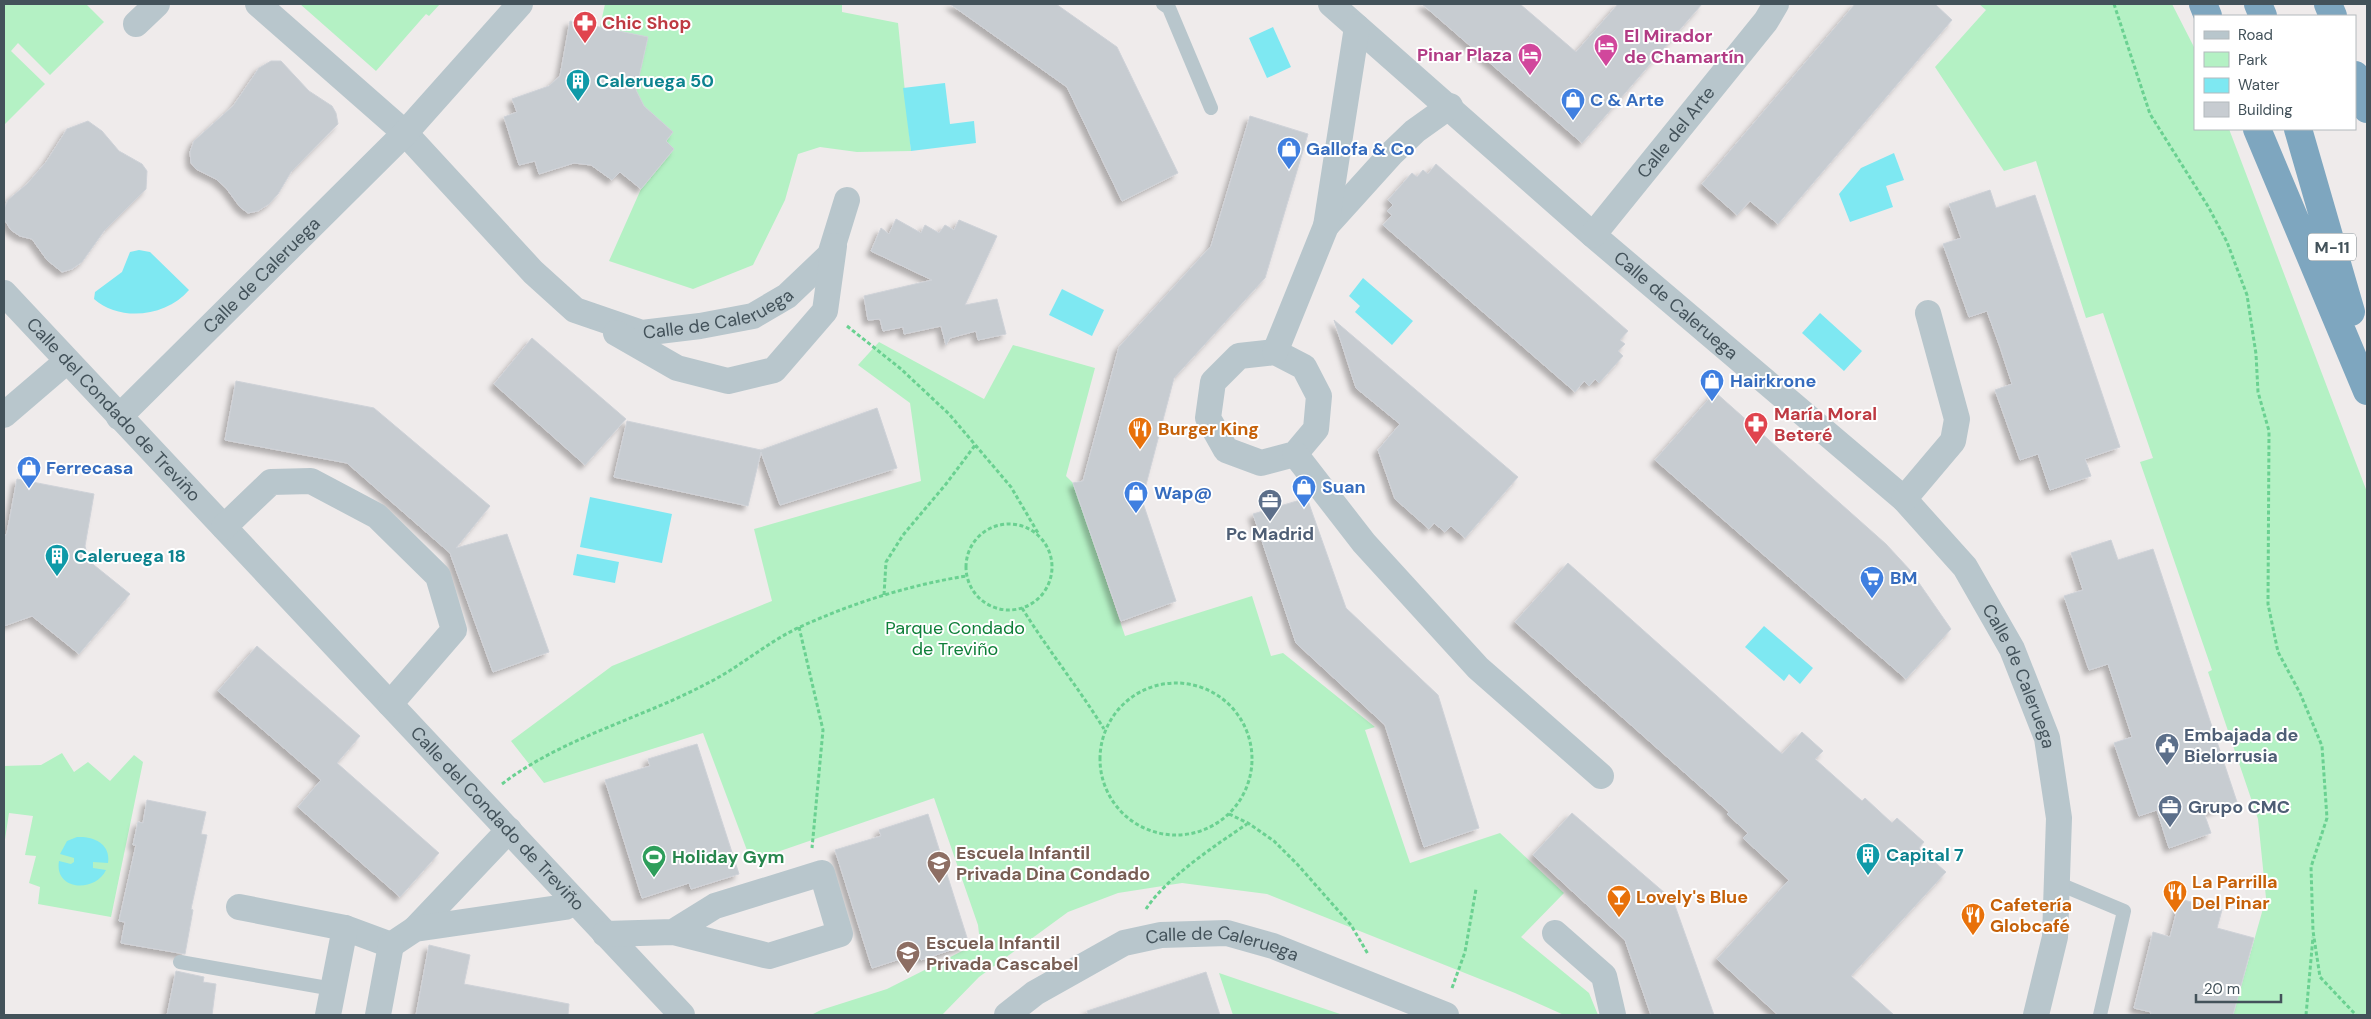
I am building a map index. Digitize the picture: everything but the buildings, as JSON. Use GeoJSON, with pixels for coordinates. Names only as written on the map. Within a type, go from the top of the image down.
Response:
{"type":"FeatureCollection","features":[{"type":"Feature","properties":{"kind":"highway"},"geometry":{"type":"LineString","coordinates":[[2356,78],[2367,109]]}},
{"type":"Feature","properties":{"kind":"highway"},"geometry":{"type":"LineString","coordinates":[[2257,130],[2367,391]]}},
{"type":"Feature","properties":{"kind":"highway","name":"M-11"},"geometry":{"type":"LineString","coordinates":[[2298,130],[2367,366]]}},
{"type":"Feature","properties":{"kind":"street"},"geometry":{"type":"LineString","coordinates":[[136,24],[157,4]]}},
{"type":"Feature","properties":{"kind":"street"},"geometry":{"type":"LineString","coordinates":[[258,4],[405,133]]}},
{"type":"Feature","properties":{"kind":"street","name":"Calle de Caleruega"},"geometry":{"type":"LineString","coordinates":[[119,417],[405,133],[520,4]]}},
{"type":"Feature","properties":{"kind":"street","name":"Calle de Caleruega"},"geometry":{"type":"LineString","coordinates":[[1331,4],[1450,106],[1593,234],[1904,499],[1965,567],[2012,648],[2047,738],[2059,818],[2057,882],[2054,938],[2036,1015]]}},
{"type":"Feature","properties":{"kind":"street","name":"Calle del Arte"},"geometry":{"type":"LineString","coordinates":[[1593,234],[1766,20],[1776,4]]}},
{"type":"Feature","properties":{"kind":"street"},"geometry":{"type":"LineString","coordinates":[[1275,352],[1326,226],[1357,26]]}},
{"type":"Feature","properties":{"kind":"street"},"geometry":{"type":"LineString","coordinates":[[1326,226],[1392,153],[1415,131],[1450,106]]}},
{"type":"Feature","properties":{"kind":"street","name":"Calle de Caleruega"},"geometry":{"type":"LineString","coordinates":[[405,133],[532,272],[575,310],[677,368],[728,381],[774,370],[825,310],[836,238]]}},
{"type":"Feature","properties":{"kind":"street","name":"Calle de Caleruega"},"geometry":{"type":"LineString","coordinates":[[575,310],[642,333],[700,326],[753,316],[787,296],[830,255],[847,200]]}},
{"type":"Feature","properties":{"kind":"street","name":"Calle del Condado de Treviño"},"geometry":{"type":"LineString","coordinates":[[4,293],[682,1015]]}},
{"type":"Feature","properties":{"kind":"street"},"geometry":{"type":"LineString","coordinates":[[1904,499],[1953,441],[1957,419],[1928,313]]}},
{"type":"Feature","properties":{"kind":"street"},"geometry":{"type":"LineString","coordinates":[[1275,352],[1304,367],[1319,396],[1316,428],[1295,454],[1261,464],[1226,450],[1208,418],[1213,382],[1239,356],[1275,352]]}},
{"type":"Feature","properties":{"kind":"street"},"geometry":{"type":"LineString","coordinates":[[4,415],[66,361]]}},
{"type":"Feature","properties":{"kind":"street"},"geometry":{"type":"LineString","coordinates":[[1295,454],[1364,542],[1478,668],[1601,776]]}},
{"type":"Feature","properties":{"kind":"street"},"geometry":{"type":"LineString","coordinates":[[224,527],[271,482],[311,481],[377,516],[438,576],[454,630],[390,704]]}},
{"type":"Feature","properties":{"kind":"street"},"geometry":{"type":"LineString","coordinates":[[378,1015],[391,945],[414,929],[509,830]]}},
{"type":"Feature","properties":{"kind":"street"},"geometry":{"type":"LineString","coordinates":[[605,934],[673,932],[769,956],[840,934],[822,873],[715,906],[673,932]]}},
{"type":"Feature","properties":{"kind":"street"},"geometry":{"type":"LineString","coordinates":[[414,929],[565,907],[575,902]]}},
{"type":"Feature","properties":{"kind":"street"},"geometry":{"type":"LineString","coordinates":[[238,907],[345,928],[391,945]]}},
{"type":"Feature","properties":{"kind":"street"},"geometry":{"type":"LineString","coordinates":[[328,1015],[345,928]]}},
{"type":"Feature","properties":{"kind":"street","name":"Calle de Caleruega"},"geometry":{"type":"LineString","coordinates":[[1008,1015],[1035,993],[1124,943],[1161,935],[1227,932],[1273,946],[1444,1014]]}},
{"type":"Feature","properties":{"kind":"street"},"geometry":{"type":"LineString","coordinates":[[1555,933],[1604,976],[1613,1015]]}},
{"type":"Feature","properties":{"kind":"lane"},"geometry":{"type":"LineString","coordinates":[[1163,4],[1169,8],[1211,108]]}},
{"type":"Feature","properties":{"kind":"lane"},"geometry":{"type":"LineString","coordinates":[[2057,882],[2124,911],[2100,1015]]}},
{"type":"Feature","properties":{"kind":"lane"},"geometry":{"type":"LineString","coordinates":[[180,962],[333,989]]}},
{"type":"Feature","properties":{"kind":"path"},"geometry":{"type":"LineString","coordinates":[[2114,4],[2150,114],[2209,208],[2227,242],[2247,295],[2256,354],[2258,392],[2269,431],[2268,604],[2278,652],[2300,693],[2322,746],[2326,818],[2311,867],[2313,931],[2306,1015]]}},
{"type":"Feature","properties":{"kind":"path"},"geometry":{"type":"LineString","coordinates":[[825,310],[907,374],[949,414],[1011,488],[1050,551],[1052,571],[1048,586],[1037,600],[1022,608],[1013,610],[988,605],[976,596],[966,576],[968,552],[978,535],[998,524],[1017,523],[1038,533]]}},
{"type":"Feature","properties":{"kind":"path"},"geometry":{"type":"LineString","coordinates":[[884,596],[886,562],[899,542],[976,444]]}},
{"type":"Feature","properties":{"kind":"path"},"geometry":{"type":"LineString","coordinates":[[481,801],[510,778],[537,763],[601,731],[706,685],[799,627],[884,596],[935,581],[966,576]]}},
{"type":"Feature","properties":{"kind":"path"},"geometry":{"type":"LineString","coordinates":[[1022,608],[1051,654],[1078,686],[1104,729]]}},
{"type":"Feature","properties":{"kind":"path"},"geometry":{"type":"LineString","coordinates":[[799,627],[823,730],[809,878]]}},
{"type":"Feature","properties":{"kind":"path"},"geometry":{"type":"LineString","coordinates":[[1172,682],[1192,683],[1213,691],[1235,709],[1251,741],[1252,768],[1245,793],[1230,814],[1208,829],[1187,836],[1164,836],[1137,826],[1114,806],[1101,776],[1099,750],[1104,729],[1121,704],[1146,688],[1172,682]]}},
{"type":"Feature","properties":{"kind":"path"},"geometry":{"type":"LineString","coordinates":[[1230,814],[1248,823],[1274,841],[1351,926],[1373,961],[1364,982]]}},
{"type":"Feature","properties":{"kind":"path"},"geometry":{"type":"LineString","coordinates":[[1124,943],[1154,896],[1215,846],[1248,823]]}},
{"type":"Feature","properties":{"kind":"path"},"geometry":{"type":"LineString","coordinates":[[1444,1014],[1465,952],[1476,889]]}},
{"type":"Feature","properties":{"kind":"path"},"geometry":{"type":"LineString","coordinates":[[2313,931],[2320,978],[2356,1015]]}},
{"type":"Feature","properties":{"kind":"green space"},"geometry":{"type":"Polygon","coordinates":[[[4,4],[86,4],[104,22],[50,75],[18,43],[11,51],[45,84],[4,125],[4,4]]]}},
{"type":"Feature","properties":{"kind":"green space"},"geometry":{"type":"Polygon","coordinates":[[[300,4],[440,4],[429,16],[426,14],[376,71],[300,4]]]}},
{"type":"Feature","properties":{"kind":"green space"},"geometry":{"type":"Polygon","coordinates":[[[605,4],[842,4],[842,12],[898,23],[911,151],[857,152],[820,147],[798,154],[785,200],[753,265],[693,289],[609,261],[641,189],[674,149],[666,141],[673,132],[644,106],[636,90],[648,37],[600,27],[605,4]]]}},
{"type":"Feature","properties":{"kind":"green space"},"geometry":{"type":"Polygon","coordinates":[[[1979,4],[2172,4],[2194,47],[2194,130],[2229,130],[2367,492],[2367,1015],[2233,1015],[2266,898],[2258,819],[2208,672],[2212,670],[2140,462],[2153,458],[2103,313],[2086,318],[2036,161],[2004,171],[1935,67],[1986,10],[1979,4]]]}},
{"type":"Feature","properties":{"kind":"green space","name":"Parque Condado de Treviño"},"geometry":{"type":"Polygon","coordinates":[[[879,342],[984,399],[1013,345],[1095,368],[1066,476],[1073,483],[1125,636],[1252,596],[1271,656],[1283,653],[1375,727],[1365,730],[1410,863],[1500,833],[1564,893],[1521,937],[1589,993],[1598,1015],[1564,1015],[1515,993],[1267,894],[1182,883],[1118,893],[1068,912],[979,977],[942,1015],[811,1015],[887,989],[980,942],[978,925],[934,798],[751,861],[703,733],[544,783],[511,741],[612,666],[772,601],[754,529],[921,481],[910,403],[858,365],[879,342]]]}},
{"type":"Feature","properties":{"kind":"green space"},"geometry":{"type":"Polygon","coordinates":[[[62,753],[74,772],[88,762],[110,781],[134,755],[143,762],[111,917],[38,904],[40,887],[29,883],[36,856],[25,855],[33,816],[9,813],[4,846],[4,766],[41,765],[62,753]]]}},
{"type":"Feature","properties":{"kind":"green space"},"geometry":{"type":"Polygon","coordinates":[[[1219,973],[1343,1015],[1233,1015],[1219,973]]]}},
{"type":"Feature","properties":{"kind":"water"},"geometry":{"type":"Polygon","coordinates":[[[1273,27],[1291,67],[1267,78],[1249,38],[1273,27]]]}},
{"type":"Feature","properties":{"kind":"water"},"geometry":{"type":"Polygon","coordinates":[[[945,83],[950,124],[974,121],[976,143],[911,151],[903,88],[945,83]]]}},
{"type":"Feature","properties":{"kind":"water"},"geometry":{"type":"Polygon","coordinates":[[[1894,153],[1904,180],[1886,186],[1893,207],[1850,222],[1839,194],[1861,168],[1894,153]]]}},
{"type":"Feature","properties":{"kind":"water"},"geometry":{"type":"Polygon","coordinates":[[[139,250],[150,252],[189,290],[168,306],[156,311],[143,313],[117,311],[94,299],[95,292],[122,272],[130,252],[139,250]]]}},
{"type":"Feature","properties":{"kind":"water"},"geometry":{"type":"Polygon","coordinates":[[[1363,278],[1413,321],[1392,345],[1355,312],[1360,306],[1349,296],[1363,278]]]}},
{"type":"Feature","properties":{"kind":"water"},"geometry":{"type":"Polygon","coordinates":[[[1062,289],[1104,310],[1092,336],[1049,315],[1062,289]]]}},
{"type":"Feature","properties":{"kind":"water"},"geometry":{"type":"Polygon","coordinates":[[[1820,313],[1862,351],[1844,371],[1802,333],[1820,313]]]}},
{"type":"Feature","properties":{"kind":"water"},"geometry":{"type":"Polygon","coordinates":[[[590,497],[672,514],[662,563],[580,547],[590,497]]]}},
{"type":"Feature","properties":{"kind":"water"},"geometry":{"type":"Polygon","coordinates":[[[577,554],[619,562],[615,583],[573,575],[577,554]]]}},
{"type":"Feature","properties":{"kind":"water"},"geometry":{"type":"Polygon","coordinates":[[[1764,626],[1813,668],[1800,684],[1789,674],[1784,681],[1745,647],[1764,626]]]}},
{"type":"Feature","properties":{"kind":"water"},"geometry":{"type":"Polygon","coordinates":[[[77,837],[89,838],[100,842],[107,851],[108,863],[93,862],[93,868],[106,870],[93,883],[76,885],[69,883],[59,871],[59,861],[71,864],[74,862],[74,858],[60,854],[67,841],[77,837]]]}},
{"type":"Feature","properties":{"kind":"place","name":"Chic Shop"},"geometry":{"type":"Point","coordinates":[585,44]}},
{"type":"Feature","properties":{"kind":"place","name":"El Mirador de Chamartín"},"geometry":{"type":"Point","coordinates":[1606,67]}},
{"type":"Feature","properties":{"kind":"place","name":"Pinar Plaza"},"geometry":{"type":"Point","coordinates":[1530,76]}},
{"type":"Feature","properties":{"kind":"place","name":"Caleruega 50"},"geometry":{"type":"Point","coordinates":[578,102]}},
{"type":"Feature","properties":{"kind":"place","name":"C & Arte"},"geometry":{"type":"Point","coordinates":[1573,121]}},
{"type":"Feature","properties":{"kind":"place","name":"Gallofa & Co"},"geometry":{"type":"Point","coordinates":[1289,170]}},
{"type":"Feature","properties":{"kind":"place","name":"Hairkrone"},"geometry":{"type":"Point","coordinates":[1712,402]}},
{"type":"Feature","properties":{"kind":"place","name":"María Moral Beteré"},"geometry":{"type":"Point","coordinates":[1756,445]}},
{"type":"Feature","properties":{"kind":"place","name":"Burger King"},"geometry":{"type":"Point","coordinates":[1140,450]}},
{"type":"Feature","properties":{"kind":"place","name":"Ferrecasa"},"geometry":{"type":"Point","coordinates":[29,489]}},
{"type":"Feature","properties":{"kind":"place","name":"Suan"},"geometry":{"type":"Point","coordinates":[1304,508]}},
{"type":"Feature","properties":{"kind":"place","name":"Wap@"},"geometry":{"type":"Point","coordinates":[1136,514]}},
{"type":"Feature","properties":{"kind":"place","name":"Pc Madrid"},"geometry":{"type":"Point","coordinates":[1270,522]}},
{"type":"Feature","properties":{"kind":"place","name":"Caleruega 18"},"geometry":{"type":"Point","coordinates":[57,577]}},
{"type":"Feature","properties":{"kind":"place","name":"BM"},"geometry":{"type":"Point","coordinates":[1872,599]}},
{"type":"Feature","properties":{"kind":"place","name":"Embajada de Bielorrusia"},"geometry":{"type":"Point","coordinates":[2167,766]}},
{"type":"Feature","properties":{"kind":"place","name":"Grupo CMC"},"geometry":{"type":"Point","coordinates":[2170,828]}},
{"type":"Feature","properties":{"kind":"place","name":"Capital 7"},"geometry":{"type":"Point","coordinates":[1868,876]}},
{"type":"Feature","properties":{"kind":"place","name":"Holiday Gym"},"geometry":{"type":"Point","coordinates":[654,878]}},
{"type":"Feature","properties":{"kind":"place","name":"Escuela Infantil Privada Dina Condado"},"geometry":{"type":"Point","coordinates":[939,884]}},
{"type":"Feature","properties":{"kind":"place","name":"La Parrilla Del Pinar"},"geometry":{"type":"Point","coordinates":[2175,913]}},
{"type":"Feature","properties":{"kind":"place","name":"Lovely's Blue"},"geometry":{"type":"Point","coordinates":[1619,918]}},
{"type":"Feature","properties":{"kind":"place","name":"Cafetería Globcafé"},"geometry":{"type":"Point","coordinates":[1973,936]}},
{"type":"Feature","properties":{"kind":"place","name":"Escuela Infantil Privada Cascabel"},"geometry":{"type":"Point","coordinates":[908,974]}}]}
